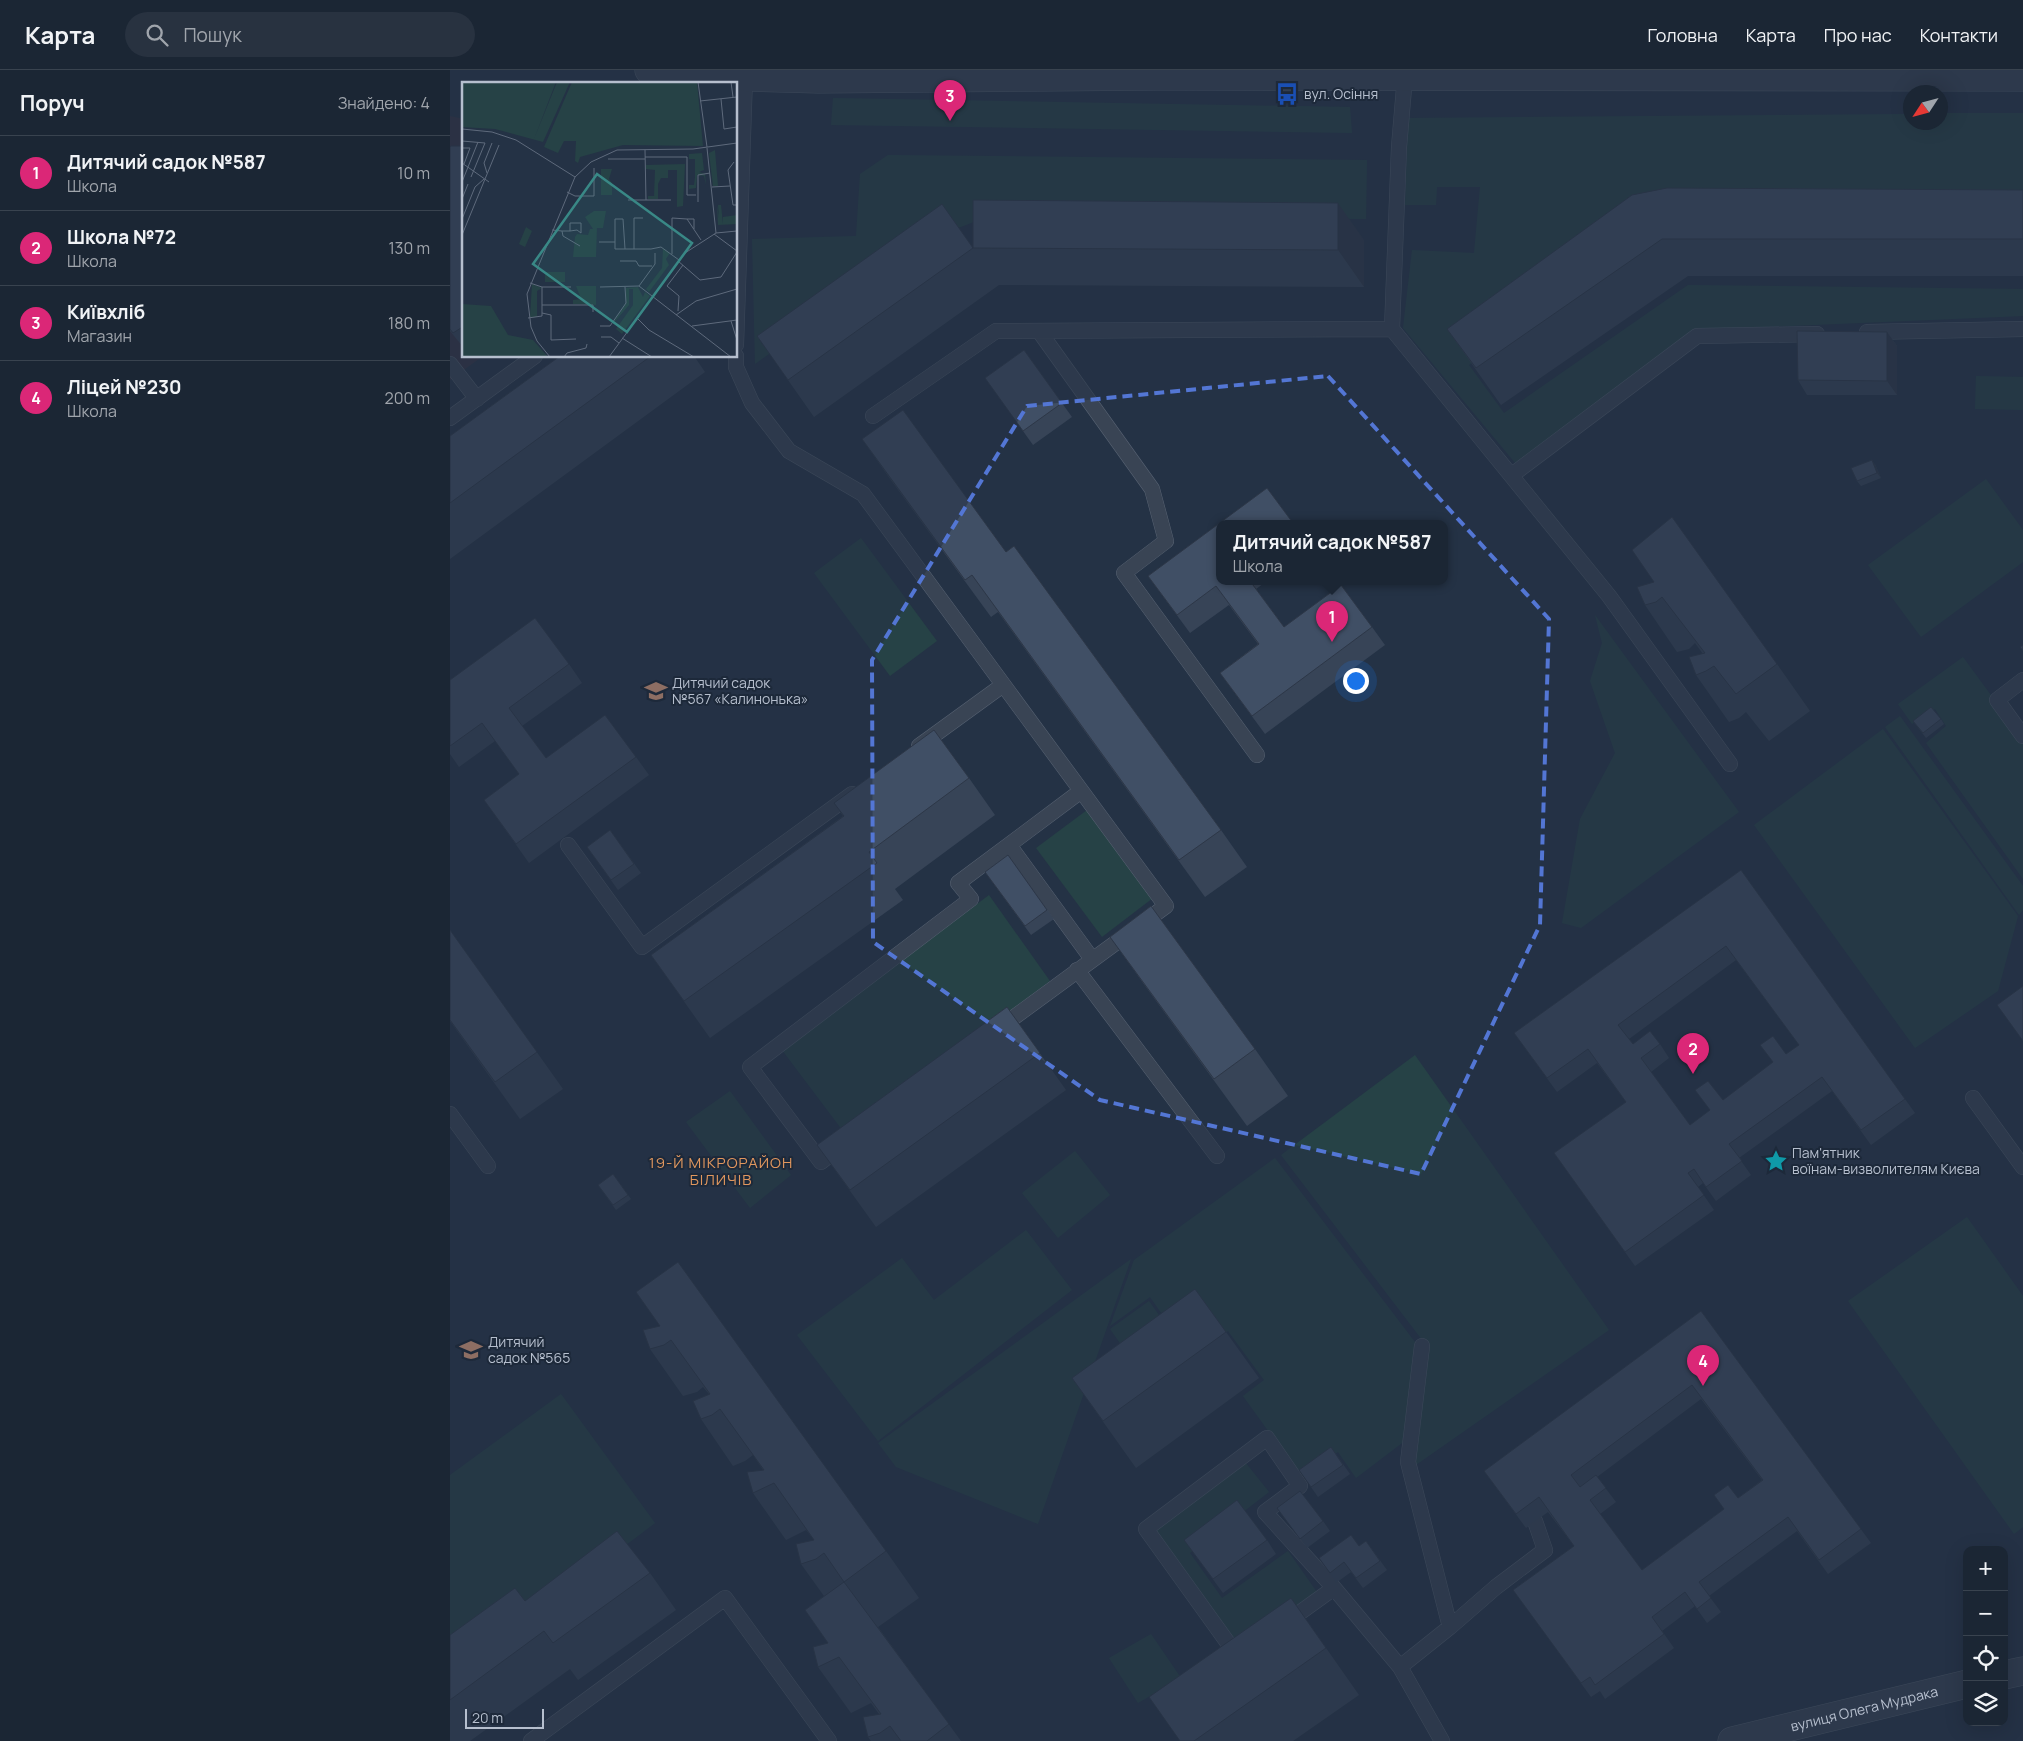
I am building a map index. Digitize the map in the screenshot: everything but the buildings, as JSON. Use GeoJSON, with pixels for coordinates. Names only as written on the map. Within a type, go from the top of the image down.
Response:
{"type":"FeatureCollection","features":[{"type":"Feature","properties":{"kind":"street"},"geometry":{"type":"LineString","coordinates":[[649,70],[745,77],[773,74],[818,79],[1161,73],[2023,77]]}},
{"type":"Feature","properties":{"kind":"street"},"geometry":{"type":"LineString","coordinates":[[2008,1674],[2023,1670]]}},
{"type":"Feature","properties":{"kind":"street","name":"вулиця Олега Мудрака"},"geometry":{"type":"LineString","coordinates":[[1732,1741],[1963,1685]]}},
{"type":"Feature","properties":{"kind":"lane"},"geometry":{"type":"LineString","coordinates":[[1405,73],[1399,148],[1392,329],[1609,596],[1730,764]]}},
{"type":"Feature","properties":{"kind":"lane"},"geometry":{"type":"LineString","coordinates":[[738,254],[745,77]]}},
{"type":"Feature","properties":{"kind":"lane"},"geometry":{"type":"LineString","coordinates":[[873,416],[996,331],[1392,329]]}},
{"type":"Feature","properties":{"kind":"lane"},"geometry":{"type":"LineString","coordinates":[[1855,333],[2023,329]]}},
{"type":"Feature","properties":{"kind":"lane"},"geometry":{"type":"LineString","coordinates":[[1039,331],[1152,489],[1166,541],[1124,574],[1257,755]]}},
{"type":"Feature","properties":{"kind":"lane"},"geometry":{"type":"LineString","coordinates":[[1512,475],[1697,336],[1835,333]]}},
{"type":"Feature","properties":{"kind":"lane"},"geometry":{"type":"LineString","coordinates":[[450,418],[532,358]]}},
{"type":"Feature","properties":{"kind":"lane"},"geometry":{"type":"LineString","coordinates":[[736,358],[736,368],[752,403],[789,451],[863,494],[1166,906],[990,1036]]}},
{"type":"Feature","properties":{"kind":"lane"},"geometry":{"type":"LineString","coordinates":[[450,364],[477,399]]}},
{"type":"Feature","properties":{"kind":"lane"},"geometry":{"type":"LineString","coordinates":[[2023,680],[1997,700],[2023,736]]}},
{"type":"Feature","properties":{"kind":"lane"},"geometry":{"type":"LineString","coordinates":[[907,755],[1003,685]]}},
{"type":"Feature","properties":{"kind":"lane"},"geometry":{"type":"LineString","coordinates":[[568,845],[642,947],[867,784]]}},
{"type":"Feature","properties":{"kind":"lane"},"geometry":{"type":"LineString","coordinates":[[854,1137],[821,1162],[750,1067],[971,899],[958,883],[1081,791]]}},
{"type":"Feature","properties":{"kind":"lane"},"geometry":{"type":"LineString","coordinates":[[1008,845],[1092,959]]}},
{"type":"Feature","properties":{"kind":"lane"},"geometry":{"type":"LineString","coordinates":[[1077,970],[1217,1156]]}},
{"type":"Feature","properties":{"kind":"lane"},"geometry":{"type":"LineString","coordinates":[[1973,1098],[2023,1167]]}},
{"type":"Feature","properties":{"kind":"lane"},"geometry":{"type":"LineString","coordinates":[[450,1114],[488,1166]]}},
{"type":"Feature","properties":{"kind":"lane"},"geometry":{"type":"LineString","coordinates":[[1422,1346],[1408,1462],[1450,1627]]}},
{"type":"Feature","properties":{"kind":"lane"},"geometry":{"type":"LineString","coordinates":[[1254,1646],[1238,1657],[1146,1529],[1267,1438],[1300,1486],[1265,1512],[1334,1588],[1400,1667],[1442,1741]]}},
{"type":"Feature","properties":{"kind":"lane"},"geometry":{"type":"LineString","coordinates":[[1400,1667],[1496,1587],[1545,1550],[1535,1521]]}},
{"type":"Feature","properties":{"kind":"lane"},"geometry":{"type":"LineString","coordinates":[[1270,1634],[1334,1588]]}},
{"type":"Feature","properties":{"kind":"lane"},"geometry":{"type":"LineString","coordinates":[[531,1741],[725,1598],[829,1741]]}},
{"type":"Feature","properties":{"kind":"highlighted area"},"geometry":{"type":"Polygon","coordinates":[[[1328,376],[1549,619],[1540,925],[1421,1174],[1100,1100],[873,942],[872,660],[1027,406],[1328,376]]]}},
{"type":"Feature","properties":{"kind":"shaded area"},"geometry":{"type":"Polygon","coordinates":[[[450,116],[462,119],[462,358],[480,358],[450,380],[450,116]]]}},
{"type":"Feature","properties":{"kind":"green space"},"geometry":{"type":"Polygon","coordinates":[[[833,98],[1350,107],[1352,133],[831,125],[833,98]]]}},
{"type":"Feature","properties":{"kind":"green space"},"geometry":{"type":"Polygon","coordinates":[[[1948,113],[2023,113],[2023,224],[1656,227],[1469,365],[1504,413],[1688,285],[2023,289],[2023,316],[1694,330],[1516,464],[1403,328],[1412,250],[1474,253],[1480,187],[1437,187],[1436,205],[1405,205],[1408,118],[1903,114],[1903,130],[1948,130],[1948,113]]]}},
{"type":"Feature","properties":{"kind":"green space"},"geometry":{"type":"Polygon","coordinates":[[[888,155],[1367,160],[1366,219],[989,216],[925,241],[755,364],[752,239],[856,236],[860,174],[888,155]]]}},
{"type":"Feature","properties":{"kind":"green space"},"geometry":{"type":"Polygon","coordinates":[[[1976,376],[2023,377],[2023,410],[1975,409],[1976,376]]]}},
{"type":"Feature","properties":{"kind":"green space"},"geometry":{"type":"Polygon","coordinates":[[[1986,479],[2023,530],[2023,562],[1921,637],[1868,565],[1986,479]]]}},
{"type":"Feature","properties":{"kind":"green space"},"geometry":{"type":"Polygon","coordinates":[[[861,538],[937,641],[890,676],[814,573],[861,538]]]}},
{"type":"Feature","properties":{"kind":"green space"},"geometry":{"type":"Polygon","coordinates":[[[1595,615],[1739,812],[1581,928],[1562,923],[1580,819],[1615,753],[1590,681],[1602,643],[1595,615]]]}},
{"type":"Feature","properties":{"kind":"green space"},"geometry":{"type":"Polygon","coordinates":[[[1963,657],[2023,739],[2023,879],[1926,743],[1946,726],[1935,709],[1912,724],[1898,704],[1963,657]]]}},
{"type":"Feature","properties":{"kind":"green space"},"geometry":{"type":"Polygon","coordinates":[[[1900,716],[2023,886],[2023,910],[2019,915],[1885,727],[1900,716]]]}},
{"type":"Feature","properties":{"kind":"green space"},"geometry":{"type":"Polygon","coordinates":[[[1883,729],[2018,916],[1998,991],[1915,1048],[1754,825],[1883,729]]]}},
{"type":"Feature","properties":{"kind":"green space"},"geometry":{"type":"Polygon","coordinates":[[[1087,810],[1153,898],[1102,937],[1036,848],[1087,810]]]}},
{"type":"Feature","properties":{"kind":"green space"},"geometry":{"type":"Polygon","coordinates":[[[989,895],[1050,981],[846,1135],[782,1050],[989,895]]]}},
{"type":"Feature","properties":{"kind":"green space"},"geometry":{"type":"Polygon","coordinates":[[[1415,1055],[1609,1330],[1413,1467],[1426,1345],[1281,1155],[1415,1055]]]}},
{"type":"Feature","properties":{"kind":"green space"},"geometry":{"type":"Polygon","coordinates":[[[730,1091],[791,1175],[750,1208],[686,1122],[730,1091]]]}},
{"type":"Feature","properties":{"kind":"green space"},"geometry":{"type":"Polygon","coordinates":[[[1075,1151],[1110,1195],[1058,1238],[1022,1193],[1075,1151]]]}},
{"type":"Feature","properties":{"kind":"green space"},"geometry":{"type":"Polygon","coordinates":[[[1275,1158],[1418,1346],[1406,1440],[1356,1478],[1338,1452],[1302,1478],[1243,1396],[1264,1380],[1228,1331],[1192,1357],[1150,1297],[1110,1326],[1134,1260],[1275,1158]]]}},
{"type":"Feature","properties":{"kind":"green space"},"geometry":{"type":"Polygon","coordinates":[[[1967,1217],[2023,1296],[2023,1527],[2014,1534],[1848,1301],[1967,1217]]]}},
{"type":"Feature","properties":{"kind":"green space"},"geometry":{"type":"Polygon","coordinates":[[[1026,1230],[1072,1290],[878,1441],[797,1335],[902,1258],[934,1300],[1026,1230]]]}},
{"type":"Feature","properties":{"kind":"green space"},"geometry":{"type":"Polygon","coordinates":[[[1131,1259],[1038,1524],[896,1467],[878,1443],[1131,1259]]]}},
{"type":"Feature","properties":{"kind":"green space"},"geometry":{"type":"Polygon","coordinates":[[[1149,1301],[1178,1342],[1139,1370],[1110,1329],[1149,1301]]]}},
{"type":"Feature","properties":{"kind":"green space"},"geometry":{"type":"Polygon","coordinates":[[[561,1394],[655,1523],[450,1679],[450,1475],[561,1394]]]}},
{"type":"Feature","properties":{"kind":"green space"},"geometry":{"type":"Polygon","coordinates":[[[1245,1462],[1269,1492],[1190,1553],[1222,1598],[1288,1551],[1319,1595],[1238,1653],[1151,1531],[1245,1462]]]}},
{"type":"Feature","properties":{"kind":"green space"},"geometry":{"type":"Polygon","coordinates":[[[1151,1634],[1181,1678],[1138,1703],[1109,1658],[1151,1634]]]}},
{"type":"Feature","properties":{"kind":"place","name":"вул. Осіння"},"geometry":{"type":"Point","coordinates":[1287,94]}},
{"type":"Feature","properties":{"kind":"place","name":"Київхліб"},"geometry":{"type":"Point","coordinates":[950,121]}},
{"type":"Feature","properties":{"kind":"place","name":"Дитячий садок №587"},"geometry":{"type":"Point","coordinates":[1332,642]}},
{"type":"Feature","properties":{"kind":"place","name":"Дитячий садок №567 «Калинонька»"},"geometry":{"type":"Point","coordinates":[656,691]}},
{"type":"Feature","properties":{"kind":"place","name":"Школа №72"},"geometry":{"type":"Point","coordinates":[1693,1074]}},
{"type":"Feature","properties":{"kind":"place","name":"Пам'ятник воїнам-визволителям Києва"},"geometry":{"type":"Point","coordinates":[1776,1161]}},
{"type":"Feature","properties":{"kind":"place","name":"Дитячий садок №565"},"geometry":{"type":"Point","coordinates":[471,1350]}},
{"type":"Feature","properties":{"kind":"place","name":"Ліцей №230"},"geometry":{"type":"Point","coordinates":[1703,1386]}},
{"type":"Feature","properties":{"kind":"district","name":"19-Й МІКРОРАЙОН БІЛИЧІВ"},"geometry":{"type":"Point","coordinates":[721,1172]}}]}
